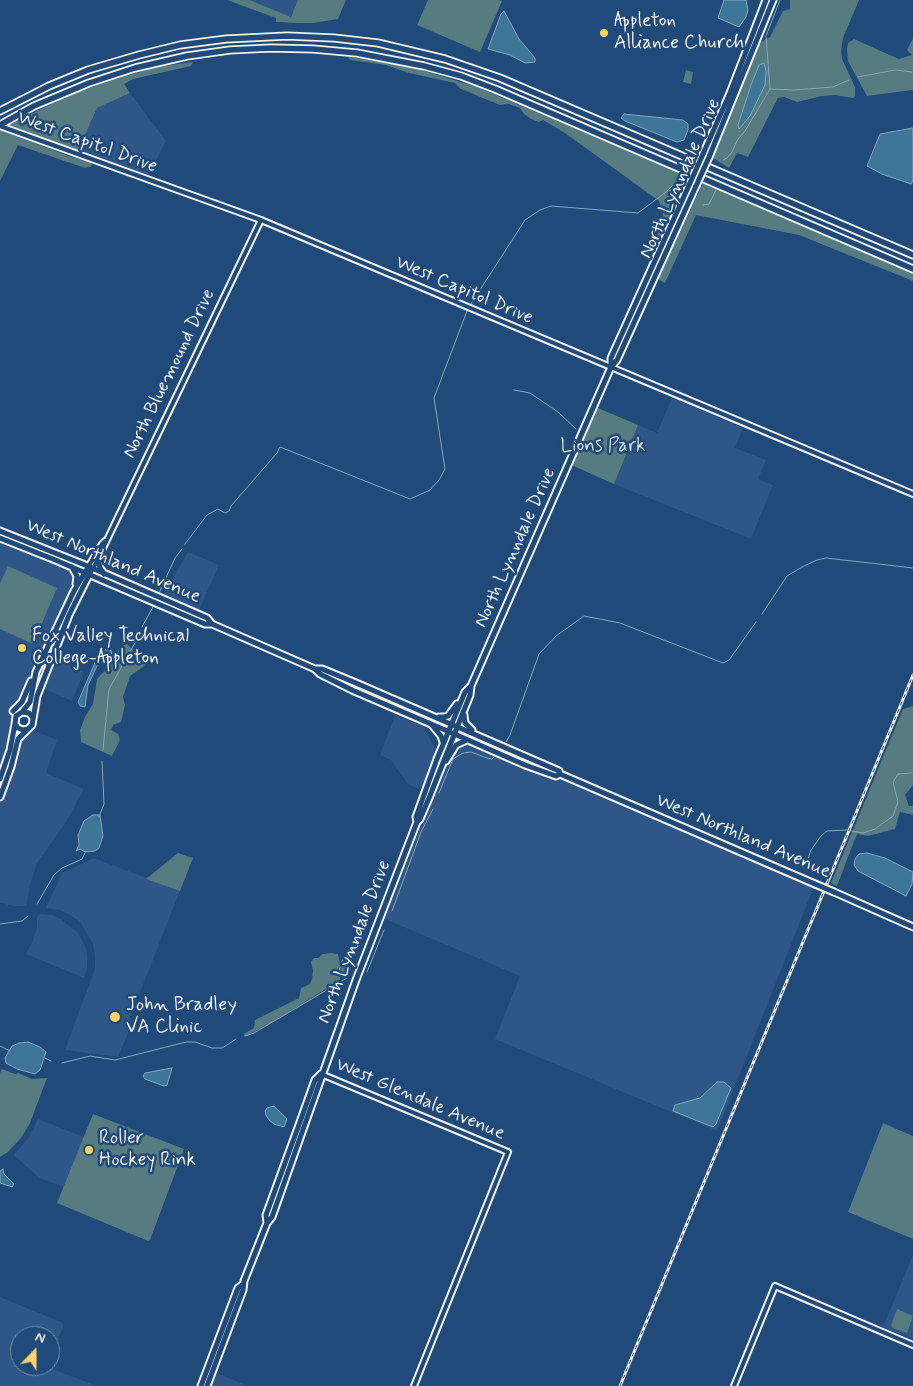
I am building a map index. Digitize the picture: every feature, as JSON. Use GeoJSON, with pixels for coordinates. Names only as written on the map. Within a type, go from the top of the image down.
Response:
{"type":"FeatureCollection","features":[{"type":"Feature","properties":{"kind":"highway"},"geometry":{"type":"LineString","coordinates":[[0,111],[49,86],[88,70],[139,54],[180,45],[226,39],[287,36],[334,38],[378,43],[445,59],[500,78],[913,255]]}},
{"type":"Feature","properties":{"kind":"highway"},"geometry":{"type":"LineString","coordinates":[[0,125],[34,106],[89,83],[135,68],[170,60],[211,52],[264,48],[313,49],[357,53],[424,66],[461,76],[495,89],[913,269]]}},
{"type":"Feature","properties":{"kind":"main road","name":"North Lynndale Drive"},"geometry":{"type":"LineString","coordinates":[[416,822],[420,819],[464,711],[472,686],[693,184],[703,154],[730,93],[766,0]]}},
{"type":"Feature","properties":{"kind":"main road","name":"North Lynndale Drive"},"geometry":{"type":"LineString","coordinates":[[693,184],[709,157],[773,0]]}},
{"type":"Feature","properties":{"kind":"main road","name":"West Northland Avenue"},"geometry":{"type":"LineString","coordinates":[[0,531],[205,624],[212,624],[315,668],[334,673],[559,770],[560,774],[913,927]]}},
{"type":"Feature","properties":{"kind":"main road","name":"West Northland Avenue"},"geometry":{"type":"LineString","coordinates":[[0,538],[72,567],[105,574],[207,618],[212,624]]}},
{"type":"Feature","properties":{"kind":"main road"},"geometry":{"type":"LineString","coordinates":[[98,559],[100,568],[105,574]]}},
{"type":"Feature","properties":{"kind":"main road"},"geometry":{"type":"LineString","coordinates":[[72,567],[77,576],[74,592]]}},
{"type":"Feature","properties":{"kind":"main road","name":"North Bluemound Drive"},"geometry":{"type":"LineString","coordinates":[[22,712],[30,702],[36,672],[74,592],[89,570]]}},
{"type":"Feature","properties":{"kind":"main road","name":"North Bluemound Drive"},"geometry":{"type":"LineString","coordinates":[[33,718],[36,696],[89,570]]}},
{"type":"Feature","properties":{"kind":"main road","name":"West Northland Avenue"},"geometry":{"type":"LineString","coordinates":[[315,668],[320,674],[352,690],[448,732],[525,765],[556,776],[560,774]]}},
{"type":"Feature","properties":{"kind":"main road"},"geometry":{"type":"LineString","coordinates":[[13,711],[22,702],[36,672]]}},
{"type":"Feature","properties":{"kind":"main road","name":"North Lynndale Drive"},"geometry":{"type":"LineString","coordinates":[[201,1386],[238,1288],[242,1285],[266,1223],[272,1217],[320,1084],[321,1074],[416,822],[416,817],[442,746],[465,692],[472,686]]}},
{"type":"Feature","properties":{"kind":"main road"},"geometry":{"type":"LineString","coordinates":[[432,716],[447,716],[460,703]]}},
{"type":"Feature","properties":{"kind":"main road"},"geometry":{"type":"LineString","coordinates":[[464,711],[464,721],[467,728],[491,739],[494,743]]}},
{"type":"Feature","properties":{"kind":"main road"},"geometry":{"type":"LineString","coordinates":[[0,779],[10,750],[16,716],[22,712],[29,713],[33,718],[32,725],[17,740],[11,767],[0,797]]}},
{"type":"Feature","properties":{"kind":"main road"},"geometry":{"type":"LineString","coordinates":[[15,724],[20,729],[27,730]]}},
{"type":"Feature","properties":{"kind":"main road"},"geometry":{"type":"LineString","coordinates":[[431,724],[441,736],[442,746]]}},
{"type":"Feature","properties":{"kind":"main road"},"geometry":{"type":"LineString","coordinates":[[440,769],[444,767],[456,744],[467,740]]}},
{"type":"Feature","properties":{"kind":"main road","name":"North Lynndale Drive"},"geometry":{"type":"LineString","coordinates":[[207,1386],[243,1290],[242,1285]]}},
{"type":"Feature","properties":{"kind":"street","name":"West Capitol Drive"},"geometry":{"type":"LineString","coordinates":[[0,125],[261,220],[913,494]]}},
{"type":"Feature","properties":{"kind":"street","name":"North Bluemound Drive"},"geometry":{"type":"LineString","coordinates":[[89,570],[98,559],[261,220]]}},
{"type":"Feature","properties":{"kind":"street","name":"North Bluemound Drive"},"geometry":{"type":"LineString","coordinates":[[89,570],[105,541]]}},
{"type":"Feature","properties":{"kind":"street","name":"West Glendale Avenue"},"geometry":{"type":"LineString","coordinates":[[321,1074],[508,1152],[414,1386]]}},
{"type":"Feature","properties":{"kind":"street"},"geometry":{"type":"LineString","coordinates":[[734,1386],[775,1286],[913,1345]]}},
{"type":"Feature","properties":{"kind":"shaded area"},"geometry":{"type":"Polygon","coordinates":[[[250,0],[298,0],[291,17],[250,0]]]}},
{"type":"Feature","properties":{"kind":"shaded area"},"geometry":{"type":"Polygon","coordinates":[[[724,0],[746,0],[748,10],[746,17],[739,27],[718,18],[724,0]]]}},
{"type":"Feature","properties":{"kind":"shaded area"},"geometry":{"type":"Polygon","coordinates":[[[504,11],[519,39],[535,58],[535,62],[525,63],[510,55],[488,49],[501,14],[504,11]]]}},
{"type":"Feature","properties":{"kind":"shaded area"},"geometry":{"type":"Polygon","coordinates":[[[764,63],[766,71],[765,85],[750,116],[739,129],[738,125],[751,85],[759,65],[764,63]]]}},
{"type":"Feature","properties":{"kind":"shaded area"},"geometry":{"type":"Polygon","coordinates":[[[130,93],[166,141],[148,176],[78,151],[97,108],[130,93]]]}},
{"type":"Feature","properties":{"kind":"shaded area"},"geometry":{"type":"Polygon","coordinates":[[[624,114],[683,120],[688,124],[688,130],[684,140],[677,142],[625,121],[621,118],[624,114]]]}},
{"type":"Feature","properties":{"kind":"shaded area"},"geometry":{"type":"Polygon","coordinates":[[[913,128],[913,181],[911,184],[882,174],[867,166],[880,134],[913,128]]]}},
{"type":"Feature","properties":{"kind":"shaded area"},"geometry":{"type":"Polygon","coordinates":[[[672,398],[743,428],[735,448],[766,460],[758,479],[773,485],[751,539],[614,484],[638,425],[657,433],[672,398]]]}},
{"type":"Feature","properties":{"kind":"shaded area","name":"Fox Valley Technical College-Appleton"},"geometry":{"type":"Polygon","coordinates":[[[0,541],[70,570],[76,577],[21,700],[14,708],[10,739],[0,772],[0,541]]]}},
{"type":"Feature","properties":{"kind":"shaded area"},"geometry":{"type":"Polygon","coordinates":[[[188,552],[219,565],[199,610],[163,596],[188,552]]]}},
{"type":"Feature","properties":{"kind":"shaded area"},"geometry":{"type":"Polygon","coordinates":[[[106,649],[112,651],[111,656],[97,666],[88,685],[85,707],[80,706],[78,702],[97,658],[106,649]]]}},
{"type":"Feature","properties":{"kind":"shaded area"},"geometry":{"type":"Polygon","coordinates":[[[57,660],[84,672],[72,701],[43,688],[57,660]]]}},
{"type":"Feature","properties":{"kind":"shaded area"},"geometry":{"type":"Polygon","coordinates":[[[395,715],[423,726],[438,754],[425,785],[422,787],[416,788],[407,783],[391,760],[380,755],[395,715]]]}},
{"type":"Feature","properties":{"kind":"shaded area"},"geometry":{"type":"Polygon","coordinates":[[[30,731],[57,740],[46,773],[84,789],[66,822],[37,863],[29,888],[27,906],[14,906],[0,903],[0,802],[13,769],[19,741],[30,731]]]}},
{"type":"Feature","properties":{"kind":"shaded area"},"geometry":{"type":"Polygon","coordinates":[[[467,740],[498,745],[560,774],[815,884],[717,1131],[495,1039],[520,976],[380,917],[440,769],[444,767],[451,752],[467,740]]]}},
{"type":"Feature","properties":{"kind":"shaded area"},"geometry":{"type":"Polygon","coordinates":[[[93,815],[100,815],[103,836],[99,848],[95,851],[85,852],[80,849],[76,851],[79,845],[78,835],[84,821],[93,815]]]}},
{"type":"Feature","properties":{"kind":"shaded area"},"geometry":{"type":"Polygon","coordinates":[[[867,853],[885,858],[913,872],[912,884],[906,896],[858,871],[854,865],[855,859],[859,854],[867,853]]]}},
{"type":"Feature","properties":{"kind":"shaded area"},"geometry":{"type":"Polygon","coordinates":[[[94,858],[180,891],[130,1018],[132,1024],[118,1057],[65,1050],[95,968],[95,957],[93,944],[80,922],[60,910],[46,908],[62,873],[94,858]]]}},
{"type":"Feature","properties":{"kind":"shaded area"},"geometry":{"type":"Polygon","coordinates":[[[39,914],[51,915],[61,919],[77,932],[85,945],[87,954],[87,969],[84,978],[26,954],[37,928],[37,917],[39,914]]]}},
{"type":"Feature","properties":{"kind":"shaded area"},"geometry":{"type":"Polygon","coordinates":[[[346,958],[352,962],[348,970],[343,974],[339,971],[343,959],[346,958]]]}},
{"type":"Feature","properties":{"kind":"shaded area"},"geometry":{"type":"Polygon","coordinates":[[[28,1042],[46,1052],[40,1070],[35,1074],[17,1069],[6,1063],[5,1058],[12,1046],[28,1042]]]}},
{"type":"Feature","properties":{"kind":"shaded area"},"geometry":{"type":"Polygon","coordinates":[[[172,1068],[167,1085],[164,1086],[145,1079],[143,1076],[145,1073],[172,1068]]]}},
{"type":"Feature","properties":{"kind":"shaded area"},"geometry":{"type":"Polygon","coordinates":[[[717,1082],[724,1082],[731,1088],[713,1127],[673,1111],[675,1105],[700,1098],[717,1082]]]}},
{"type":"Feature","properties":{"kind":"shaded area"},"geometry":{"type":"Polygon","coordinates":[[[274,1106],[287,1119],[284,1127],[274,1124],[266,1115],[265,1111],[267,1108],[274,1106]]]}},
{"type":"Feature","properties":{"kind":"shaded area"},"geometry":{"type":"Polygon","coordinates":[[[38,1119],[84,1137],[64,1187],[39,1178],[14,1155],[28,1138],[38,1119]]]}},
{"type":"Feature","properties":{"kind":"shaded area"},"geometry":{"type":"Polygon","coordinates":[[[3,1169],[4,1174],[14,1184],[12,1187],[0,1183],[0,1171],[3,1169]]]}},
{"type":"Feature","properties":{"kind":"shaded area"},"geometry":{"type":"Polygon","coordinates":[[[913,1255],[913,1339],[883,1327],[913,1255]]]}},
{"type":"Feature","properties":{"kind":"shaded area"},"geometry":{"type":"Polygon","coordinates":[[[0,1297],[63,1324],[60,1335],[60,1326],[10,1326],[10,1376],[60,1376],[60,1372],[97,1386],[0,1386],[0,1297]]]}},
{"type":"Feature","properties":{"kind":"shaded area"},"geometry":{"type":"Polygon","coordinates":[[[214,1372],[248,1386],[209,1386],[214,1372]]]}},
{"type":"Feature","properties":{"kind":"green space"},"geometry":{"type":"Polygon","coordinates":[[[227,0],[250,0],[291,17],[298,0],[346,0],[338,19],[313,23],[297,23],[276,22],[276,18],[227,0]]]}},
{"type":"Feature","properties":{"kind":"green space"},"geometry":{"type":"Polygon","coordinates":[[[428,0],[502,1],[480,52],[417,25],[428,0]]]}},
{"type":"Feature","properties":{"kind":"green space"},"geometry":{"type":"Polygon","coordinates":[[[790,0],[859,0],[843,38],[841,51],[842,59],[855,87],[855,96],[853,98],[835,95],[822,96],[797,102],[784,97],[778,98],[748,157],[737,153],[729,168],[713,158],[759,43],[770,37],[783,11],[790,9],[790,0]]]}},
{"type":"Feature","properties":{"kind":"green space"},"geometry":{"type":"Polygon","coordinates":[[[913,38],[913,90],[867,96],[848,61],[848,43],[854,39],[899,59],[912,55],[907,50],[913,38]]]}},
{"type":"Feature","properties":{"kind":"green space"},"geometry":{"type":"Polygon","coordinates":[[[348,58],[408,66],[477,87],[690,177],[655,257],[652,255],[663,214],[659,201],[565,133],[543,120],[539,122],[531,119],[520,108],[509,104],[500,105],[461,89],[455,83],[409,73],[386,65],[351,60],[348,58]]]}},
{"type":"Feature","properties":{"kind":"green space"},"geometry":{"type":"Polygon","coordinates":[[[193,62],[191,66],[133,79],[124,84],[130,93],[97,108],[78,151],[9,125],[81,91],[156,67],[193,62]]]}},
{"type":"Feature","properties":{"kind":"green space"},"geometry":{"type":"Polygon","coordinates":[[[686,70],[693,72],[691,84],[683,82],[686,70]]]}},
{"type":"Feature","properties":{"kind":"green space"},"geometry":{"type":"Polygon","coordinates":[[[0,130],[71,157],[90,162],[92,166],[85,168],[18,145],[0,181],[0,130]]]}},
{"type":"Feature","properties":{"kind":"green space"},"geometry":{"type":"Polygon","coordinates":[[[703,183],[913,273],[913,281],[799,235],[696,215],[665,283],[658,279],[703,183]]]}},
{"type":"Feature","properties":{"kind":"green space","name":"Lions Park"},"geometry":{"type":"Polygon","coordinates":[[[598,399],[598,408],[638,425],[614,484],[569,464],[598,399]]]}},
{"type":"Feature","properties":{"kind":"green space"},"geometry":{"type":"Polygon","coordinates":[[[8,566],[57,588],[33,644],[0,629],[0,583],[8,566]]]}},
{"type":"Feature","properties":{"kind":"green space"},"geometry":{"type":"Polygon","coordinates":[[[127,644],[133,650],[134,655],[147,664],[130,676],[123,697],[125,705],[121,722],[113,725],[111,730],[118,734],[120,740],[112,756],[81,742],[80,730],[93,704],[97,679],[112,663],[120,647],[127,644]]]}},
{"type":"Feature","properties":{"kind":"green space"},"geometry":{"type":"Polygon","coordinates":[[[913,706],[913,785],[905,795],[909,806],[913,806],[913,815],[900,812],[895,829],[868,836],[857,834],[837,886],[831,883],[903,709],[913,706]]]}},
{"type":"Feature","properties":{"kind":"green space"},"geometry":{"type":"Polygon","coordinates":[[[178,853],[193,858],[180,891],[146,879],[178,853]]]}},
{"type":"Feature","properties":{"kind":"green space"},"geometry":{"type":"Polygon","coordinates":[[[331,953],[338,954],[340,964],[338,970],[341,976],[339,981],[274,1021],[244,1036],[244,1034],[254,1028],[255,1020],[299,998],[301,988],[310,984],[312,979],[311,962],[314,958],[331,953]]]}},
{"type":"Feature","properties":{"kind":"green space"},"geometry":{"type":"Polygon","coordinates":[[[2,1069],[32,1079],[47,1078],[30,1123],[21,1138],[8,1152],[0,1157],[0,1073],[2,1069]]]}},
{"type":"Feature","properties":{"kind":"green space"},"geometry":{"type":"Polygon","coordinates":[[[93,1114],[184,1149],[148,1241],[57,1203],[93,1114]]]}},
{"type":"Feature","properties":{"kind":"green space"},"geometry":{"type":"Polygon","coordinates":[[[883,1123],[913,1136],[913,1239],[848,1212],[883,1123]]]}},
{"type":"Feature","properties":{"kind":"green space"},"geometry":{"type":"Polygon","coordinates":[[[897,1309],[913,1316],[907,1333],[893,1328],[891,1325],[897,1309]]]}},
{"type":"Feature","properties":{"kind":"waterway"},"geometry":{"type":"LineString","coordinates":[[770,89],[766,36],[780,0]]}},
{"type":"Feature","properties":{"kind":"waterway"},"geometry":{"type":"LineString","coordinates":[[858,77],[895,70],[913,72]]}},
{"type":"Feature","properties":{"kind":"waterway"},"geometry":{"type":"LineString","coordinates":[[723,160],[732,152],[738,139],[745,131],[770,89],[794,90],[833,87],[849,80]]}},
{"type":"Feature","properties":{"kind":"waterway"},"geometry":{"type":"LineString","coordinates":[[471,304],[525,220],[540,210],[551,206],[638,213],[672,186]]}},
{"type":"Feature","properties":{"kind":"waterway"},"geometry":{"type":"LineString","coordinates":[[703,205],[709,204],[716,190]]}},
{"type":"Feature","properties":{"kind":"waterway"},"geometry":{"type":"LineString","coordinates":[[185,544],[207,515],[218,509],[225,513],[229,511],[231,506],[277,453],[280,447],[410,499],[430,490],[439,480],[445,469],[434,398],[467,311]]}},
{"type":"Feature","properties":{"kind":"waterway"},"geometry":{"type":"LineString","coordinates":[[514,390],[530,393],[558,412],[576,429]]}},
{"type":"Feature","properties":{"kind":"waterway"},"geometry":{"type":"LineString","coordinates":[[159,593],[175,558],[182,549]]}},
{"type":"Feature","properties":{"kind":"waterway"},"geometry":{"type":"LineString","coordinates":[[762,614],[787,576],[817,560],[826,558],[913,568]]}},
{"type":"Feature","properties":{"kind":"waterway"},"geometry":{"type":"LineString","coordinates":[[142,627],[154,605]]}},
{"type":"Feature","properties":{"kind":"waterway"},"geometry":{"type":"LineString","coordinates":[[506,742],[539,654],[556,636],[584,616],[620,623],[723,663],[729,660],[756,622]]}},
{"type":"Feature","properties":{"kind":"waterway"},"geometry":{"type":"LineString","coordinates":[[103,750],[109,689],[140,634]]}},
{"type":"Feature","properties":{"kind":"waterway"},"geometry":{"type":"LineString","coordinates":[[439,793],[453,759],[463,753],[471,752],[487,758],[492,759],[494,757]]}},
{"type":"Feature","properties":{"kind":"waterway"},"geometry":{"type":"LineString","coordinates":[[99,817],[104,804],[102,761]]}},
{"type":"Feature","properties":{"kind":"waterway"},"geometry":{"type":"LineString","coordinates":[[851,831],[863,833],[875,829],[893,816],[898,802],[893,782],[898,774],[913,773]]}},
{"type":"Feature","properties":{"kind":"waterway"},"geometry":{"type":"LineString","coordinates":[[392,911],[421,832],[433,809]]}},
{"type":"Feature","properties":{"kind":"waterway"},"geometry":{"type":"LineString","coordinates":[[806,865],[811,850],[821,836],[827,831],[847,830]]}},
{"type":"Feature","properties":{"kind":"waterway"},"geometry":{"type":"LineString","coordinates":[[37,904],[54,875],[62,868],[82,859],[85,853]]}},
{"type":"Feature","properties":{"kind":"waterway"},"geometry":{"type":"LineString","coordinates":[[0,924],[22,921],[28,916]]}},
{"type":"Feature","properties":{"kind":"waterway"},"geometry":{"type":"LineString","coordinates":[[367,972],[384,930]]}},
{"type":"Feature","properties":{"kind":"waterway"},"geometry":{"type":"LineString","coordinates":[[245,1036],[254,1033],[347,978]]}},
{"type":"Feature","properties":{"kind":"waterway"},"geometry":{"type":"LineString","coordinates":[[62,1063],[90,1056],[115,1060],[186,1042],[195,1042],[212,1048],[222,1048],[236,1039]]}},
{"type":"Feature","properties":{"kind":"waterway"},"geometry":{"type":"LineString","coordinates":[[0,1046],[10,1051]]}},
{"type":"Feature","properties":{"kind":"waterway"},"geometry":{"type":"LineString","coordinates":[[45,1058],[51,1061]]}},
{"type":"Feature","properties":{"kind":"railway"},"geometry":{"type":"LineString","coordinates":[[620,1386],[913,675]]}},
{"type":"Feature","properties":{"kind":"place","name":"Appleton Alliance Church"},"geometry":{"type":"Point","coordinates":[604,33]}},
{"type":"Feature","properties":{"kind":"place","name":"Fox Valley Technical College-Appleton"},"geometry":{"type":"Point","coordinates":[22,648]}},
{"type":"Feature","properties":{"kind":"place","name":"John Bradley VA Clinic"},"geometry":{"type":"Point","coordinates":[115,1017]}},
{"type":"Feature","properties":{"kind":"place","name":"Roller Hockey Rink"},"geometry":{"type":"Point","coordinates":[89,1150]}}]}
